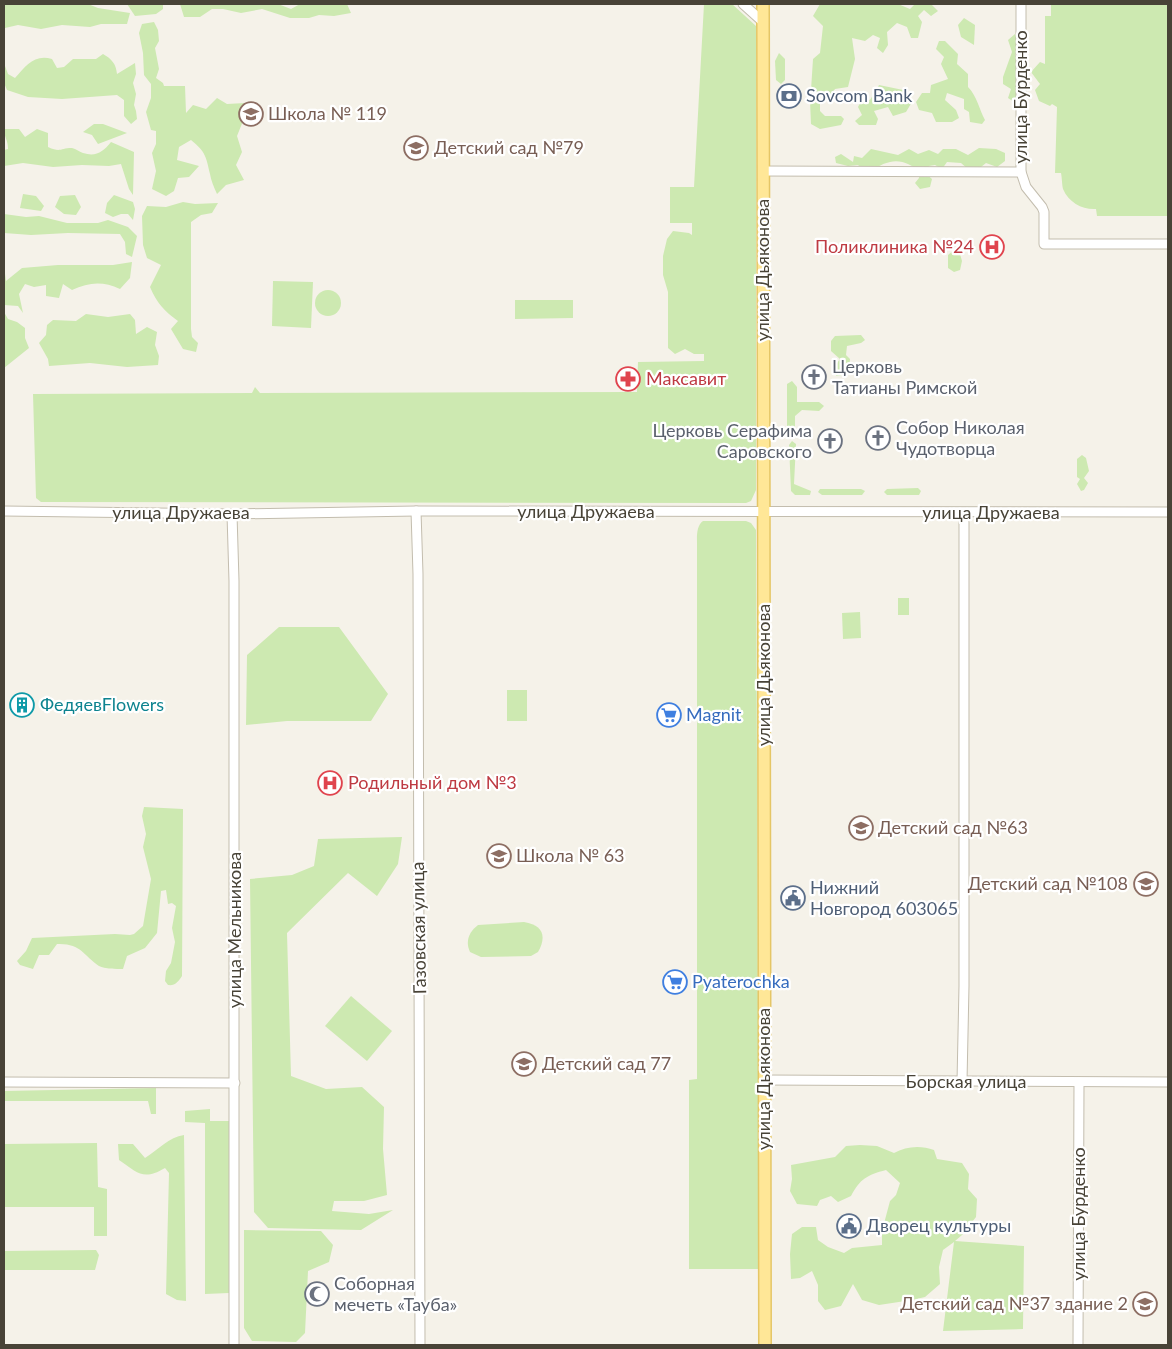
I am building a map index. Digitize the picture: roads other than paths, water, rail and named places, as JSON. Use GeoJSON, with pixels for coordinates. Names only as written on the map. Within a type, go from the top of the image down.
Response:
{"type":"FeatureCollection","features":[{"type":"Feature","properties":{"kind":"main road","name":"улица Дьяконова"},"geometry":{"type":"LineString","coordinates":[[763,4],[765,1345]]}},
{"type":"Feature","properties":{"kind":"street"},"geometry":{"type":"LineString","coordinates":[[743,4],[763,22]]}},
{"type":"Feature","properties":{"kind":"street","name":"улица Бурденко"},"geometry":{"type":"LineString","coordinates":[[1021,4],[1021,172],[1026,187],[1044,212],[1044,244],[1168,244]]}},
{"type":"Feature","properties":{"kind":"street"},"geometry":{"type":"LineString","coordinates":[[763,171],[1021,172]]}},
{"type":"Feature","properties":{"kind":"street","name":"улица Дружаева"},"geometry":{"type":"LineString","coordinates":[[4,511],[232,514],[416,511],[1168,512]]}},
{"type":"Feature","properties":{"kind":"street","name":"Газовская улица"},"geometry":{"type":"LineString","coordinates":[[416,511],[418,574],[420,1345]]}},
{"type":"Feature","properties":{"kind":"street"},"geometry":{"type":"LineString","coordinates":[[962,1082],[964,986],[964,513]]}},
{"type":"Feature","properties":{"kind":"street","name":"улица Мельникова"},"geometry":{"type":"LineString","coordinates":[[232,514],[234,581],[234,1345]]}},
{"type":"Feature","properties":{"kind":"street","name":"Борская улица"},"geometry":{"type":"LineString","coordinates":[[764,1080],[1168,1082]]}},
{"type":"Feature","properties":{"kind":"street"},"geometry":{"type":"LineString","coordinates":[[4,1082],[235,1083]]}},
{"type":"Feature","properties":{"kind":"street","name":"улица Бурденко"},"geometry":{"type":"LineString","coordinates":[[1078,1345],[1079,1082]]}},
{"type":"Feature","properties":{"kind":"place","name":"Sovcom Bank"},"geometry":{"type":"Point","coordinates":[789,96]}},
{"type":"Feature","properties":{"kind":"place","name":"Школа № 119"},"geometry":{"type":"Point","coordinates":[251,114]}},
{"type":"Feature","properties":{"kind":"place","name":"Детский сад №79"},"geometry":{"type":"Point","coordinates":[416,148]}},
{"type":"Feature","properties":{"kind":"place","name":"Поликлиника №24"},"geometry":{"type":"Point","coordinates":[992,247]}},
{"type":"Feature","properties":{"kind":"place","name":"Церковь Татианы Римской"},"geometry":{"type":"Point","coordinates":[814,377]}},
{"type":"Feature","properties":{"kind":"place","name":"Максавит"},"geometry":{"type":"Point","coordinates":[628,379]}},
{"type":"Feature","properties":{"kind":"place","name":"Собор Николая Чудотворца"},"geometry":{"type":"Point","coordinates":[878,438]}},
{"type":"Feature","properties":{"kind":"place","name":"Церковь Серафима Саровского"},"geometry":{"type":"Point","coordinates":[830,441]}},
{"type":"Feature","properties":{"kind":"place","name":"ФедяевFlowers"},"geometry":{"type":"Point","coordinates":[22,705]}},
{"type":"Feature","properties":{"kind":"place","name":"Magnit"},"geometry":{"type":"Point","coordinates":[669,715]}},
{"type":"Feature","properties":{"kind":"place","name":"Родильный дом №3"},"geometry":{"type":"Point","coordinates":[330,783]}},
{"type":"Feature","properties":{"kind":"place","name":"Детский сад №63"},"geometry":{"type":"Point","coordinates":[861,828]}},
{"type":"Feature","properties":{"kind":"place","name":"Школа № 63"},"geometry":{"type":"Point","coordinates":[499,856]}},
{"type":"Feature","properties":{"kind":"place","name":"Детский сад №108"},"geometry":{"type":"Point","coordinates":[1146,884]}},
{"type":"Feature","properties":{"kind":"place","name":"Нижний Новгород 603065"},"geometry":{"type":"Point","coordinates":[793,898]}},
{"type":"Feature","properties":{"kind":"place","name":"Pyaterochka"},"geometry":{"type":"Point","coordinates":[675,982]}},
{"type":"Feature","properties":{"kind":"place","name":"Детский сад 77"},"geometry":{"type":"Point","coordinates":[524,1064]}},
{"type":"Feature","properties":{"kind":"place","name":"Дворец культуры"},"geometry":{"type":"Point","coordinates":[849,1226]}},
{"type":"Feature","properties":{"kind":"place","name":"Соборная мечеть «Тауба»"},"geometry":{"type":"Point","coordinates":[317,1294]}},
{"type":"Feature","properties":{"kind":"place","name":"Детский сад №37 здание 2"},"geometry":{"type":"Point","coordinates":[1145,1304]}}]}
